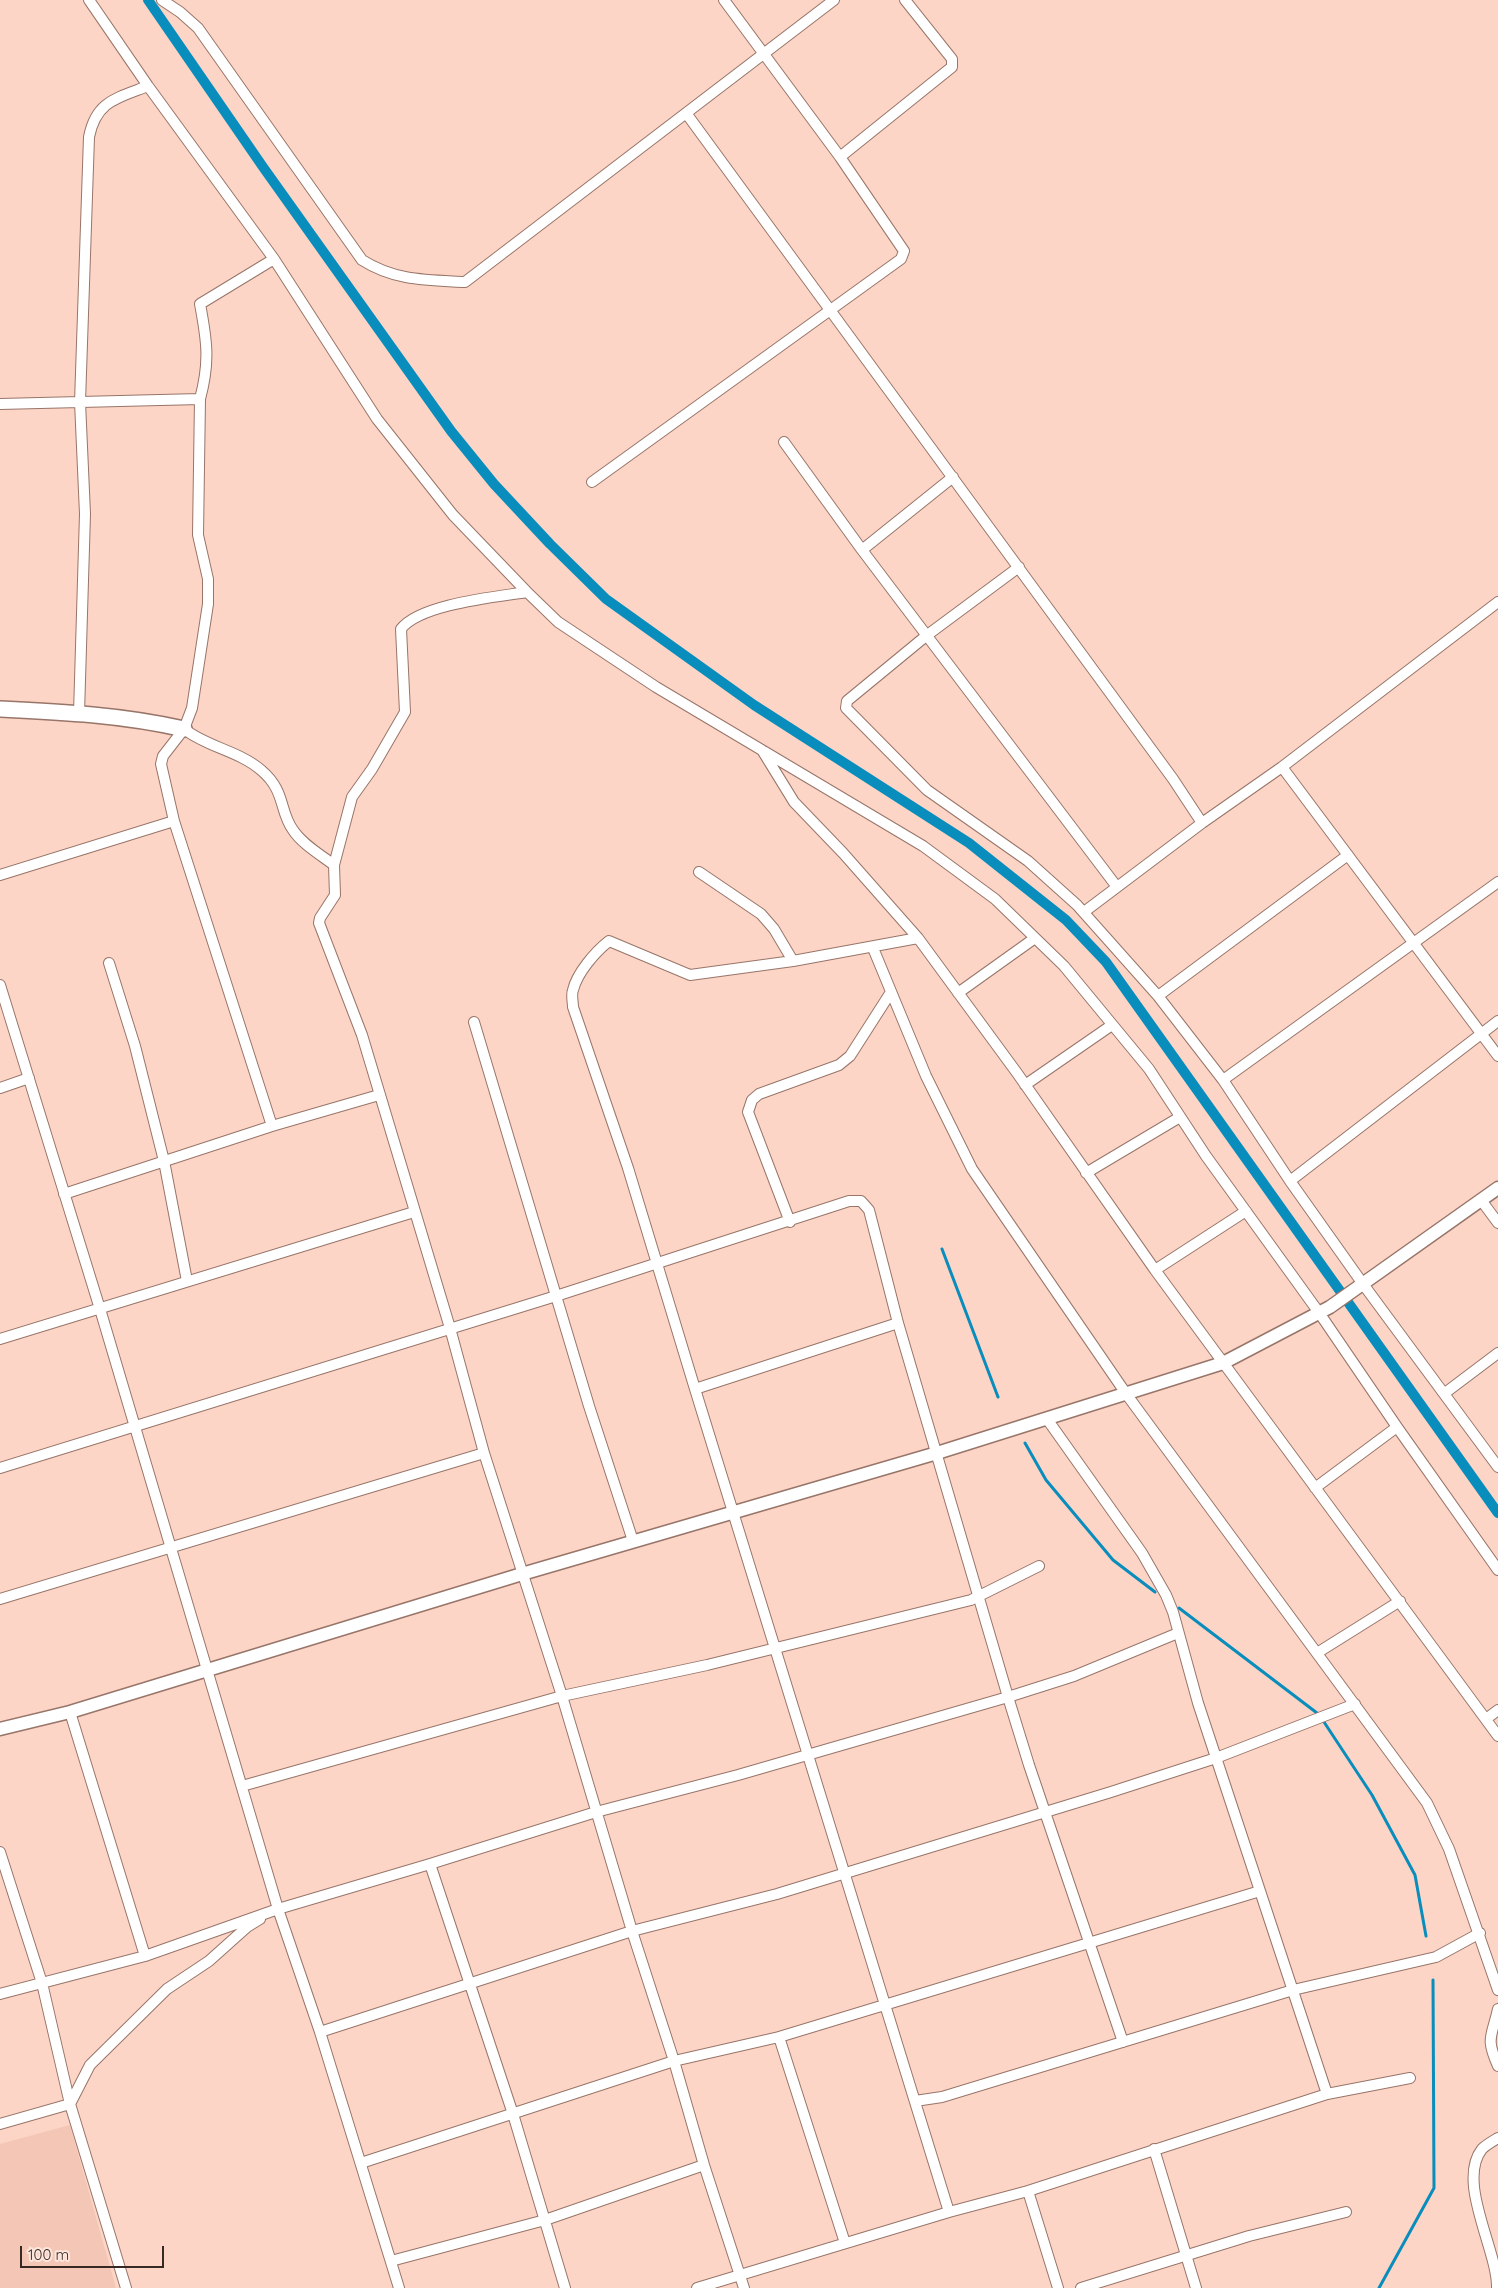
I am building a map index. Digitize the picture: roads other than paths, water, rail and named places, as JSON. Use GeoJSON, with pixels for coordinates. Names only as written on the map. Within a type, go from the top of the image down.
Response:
{"type":"FeatureCollection","features":[{"type":"Feature","properties":{"kind":"main road"},"geometry":{"type":"LineString","coordinates":[[0,709],[79,713],[155,722],[184,729]]}},
{"type":"Feature","properties":{"kind":"street"},"geometry":{"type":"LineString","coordinates":[[89,0],[148,86],[274,259],[377,419],[453,515],[527,592],[558,622],[640,676],[923,846],[995,899],[1064,966],[1149,1069],[1246,1211],[1325,1310],[1397,1427],[1498,1570]]}},
{"type":"Feature","properties":{"kind":"street"},"geometry":{"type":"LineString","coordinates":[[162,0],[180,12],[198,28],[362,260],[393,276],[465,282],[834,0]]}},
{"type":"Feature","properties":{"kind":"street"},"geometry":{"type":"LineString","coordinates":[[592,482],[901,259],[904,251],[840,157],[724,0]]}},
{"type":"Feature","properties":{"kind":"street"},"geometry":{"type":"LineString","coordinates":[[840,157],[952,67],[952,59],[905,0]]}},
{"type":"Feature","properties":{"kind":"street"},"geometry":{"type":"LineString","coordinates":[[79,713],[85,514],[80,402],[89,137],[92,122],[98,111],[117,98],[148,86]]}},
{"type":"Feature","properties":{"kind":"street"},"geometry":{"type":"LineString","coordinates":[[686,113],[1173,779],[1202,824]]}},
{"type":"Feature","properties":{"kind":"street"},"geometry":{"type":"LineString","coordinates":[[272,1126],[174,821],[162,756],[184,729],[195,696],[209,591],[198,535],[200,399],[205,380],[207,344],[200,304],[274,259]]}},
{"type":"Feature","properties":{"kind":"street"},"geometry":{"type":"LineString","coordinates":[[0,404],[200,399]]}},
{"type":"Feature","properties":{"kind":"street"},"geometry":{"type":"LineString","coordinates":[[784,442],[926,636],[1117,887]]}},
{"type":"Feature","properties":{"kind":"street"},"geometry":{"type":"LineString","coordinates":[[862,550],[953,477]]}},
{"type":"Feature","properties":{"kind":"street"},"geometry":{"type":"LineString","coordinates":[[1019,567],[926,636],[848,701],[846,708],[927,790],[1028,861],[1084,912],[1158,996],[1223,1080],[1358,1288],[1445,1393],[1498,1466]]}},
{"type":"Feature","properties":{"kind":"street"},"geometry":{"type":"LineString","coordinates":[[527,592],[441,608],[416,616],[401,629],[405,712],[372,769],[352,797],[334,865],[335,896],[320,918],[319,923],[362,1035],[450,1328],[484,1452],[562,1696],[632,1931],[744,2288]]}},
{"type":"Feature","properties":{"kind":"street"},"geometry":{"type":"LineString","coordinates":[[1084,912],[1282,767],[1498,602]]}},
{"type":"Feature","properties":{"kind":"street"},"geometry":{"type":"LineString","coordinates":[[184,729],[194,738],[248,762],[261,770],[279,791],[293,831],[334,865]]}},
{"type":"Feature","properties":{"kind":"street"},"geometry":{"type":"LineString","coordinates":[[762,749],[794,802],[843,853],[918,938],[1026,1085],[1155,1270],[1498,1736]]}},
{"type":"Feature","properties":{"kind":"street"},"geometry":{"type":"LineString","coordinates":[[1282,767],[1498,1056]]}},
{"type":"Feature","properties":{"kind":"street"},"geometry":{"type":"LineString","coordinates":[[0,875],[174,821]]}},
{"type":"Feature","properties":{"kind":"street"},"geometry":{"type":"LineString","coordinates":[[1158,996],[1348,855]]}},
{"type":"Feature","properties":{"kind":"street"},"geometry":{"type":"LineString","coordinates":[[699,872],[761,914],[774,929],[793,960]]}},
{"type":"Feature","properties":{"kind":"street"},"geometry":{"type":"LineString","coordinates":[[1223,1080],[1498,882]]}},
{"type":"Feature","properties":{"kind":"street"},"geometry":{"type":"LineString","coordinates":[[918,938],[873,948],[690,975],[609,941],[599,949],[577,980],[572,992],[573,1007],[658,1264],[949,2212]]}},
{"type":"Feature","properties":{"kind":"street"},"geometry":{"type":"LineString","coordinates":[[958,993],[1035,938]]}},
{"type":"Feature","properties":{"kind":"street"},"geometry":{"type":"LineString","coordinates":[[873,948],[926,1076],[972,1169],[1127,1395],[1427,1803],[1449,1849],[1498,1990]]}},
{"type":"Feature","properties":{"kind":"street"},"geometry":{"type":"LineString","coordinates":[[109,963],[135,1046],[164,1161],[187,1281]]}},
{"type":"Feature","properties":{"kind":"street"},"geometry":{"type":"LineString","coordinates":[[0,985],[100,1308],[278,1908],[320,2032],[399,2288]]}},
{"type":"Feature","properties":{"kind":"street"},"geometry":{"type":"LineString","coordinates":[[790,1222],[748,1112],[752,1100],[759,1094],[839,1065],[850,1056],[891,992]]}},
{"type":"Feature","properties":{"kind":"street"},"geometry":{"type":"LineString","coordinates":[[1290,1181],[1481,1032],[1498,1021]]}},
{"type":"Feature","properties":{"kind":"street"},"geometry":{"type":"LineString","coordinates":[[474,1022],[556,1296],[633,1541]]}},
{"type":"Feature","properties":{"kind":"street"},"geometry":{"type":"LineString","coordinates":[[1026,1085],[1112,1025]]}},
{"type":"Feature","properties":{"kind":"street"},"geometry":{"type":"LineString","coordinates":[[0,1088],[29,1078]]}},
{"type":"Feature","properties":{"kind":"street"},"geometry":{"type":"LineString","coordinates":[[64,1194],[272,1126],[379,1095]]}},
{"type":"Feature","properties":{"kind":"street"},"geometry":{"type":"LineString","coordinates":[[1086,1173],[1180,1117]]}},
{"type":"Feature","properties":{"kind":"street"},"geometry":{"type":"LineString","coordinates":[[0,1729],[70,1712],[522,1574],[937,1453],[1127,1395],[1223,1363],[1325,1310],[1498,1188]]}},
{"type":"Feature","properties":{"kind":"street"},"geometry":{"type":"LineString","coordinates":[[1482,1200],[1498,1223]]}},
{"type":"Feature","properties":{"kind":"street"},"geometry":{"type":"LineString","coordinates":[[0,1468],[658,1264],[849,1201],[861,1201],[868,1210],[898,1323],[1008,1697],[1044,1812],[1122,2042]]}},
{"type":"Feature","properties":{"kind":"street"},"geometry":{"type":"LineString","coordinates":[[1155,1270],[1246,1211]]}},
{"type":"Feature","properties":{"kind":"street"},"geometry":{"type":"LineString","coordinates":[[0,1338],[414,1212]]}},
{"type":"Feature","properties":{"kind":"street"},"geometry":{"type":"LineString","coordinates":[[695,1389],[898,1323]]}},
{"type":"Feature","properties":{"kind":"street"},"geometry":{"type":"LineString","coordinates":[[1445,1393],[1498,1354]]}},
{"type":"Feature","properties":{"kind":"street"},"geometry":{"type":"LineString","coordinates":[[1046,1419],[1142,1553],[1166,1595],[1216,1758],[1327,2094]]}},
{"type":"Feature","properties":{"kind":"street"},"geometry":{"type":"LineString","coordinates":[[1315,1488],[1397,1427]]}},
{"type":"Feature","properties":{"kind":"street"},"geometry":{"type":"LineString","coordinates":[[0,1599],[484,1452]]}},
{"type":"Feature","properties":{"kind":"street"},"geometry":{"type":"LineString","coordinates":[[242,1786],[562,1696],[775,1648],[980,1597],[1039,1566]]}},
{"type":"Feature","properties":{"kind":"street"},"geometry":{"type":"LineString","coordinates":[[1317,1652],[1400,1602]]}},
{"type":"Feature","properties":{"kind":"street"},"geometry":{"type":"LineString","coordinates":[[0,1994],[145,1956],[278,1908],[430,1864],[596,1812],[1008,1697],[1074,1676],[1178,1633]]}},
{"type":"Feature","properties":{"kind":"street"},"geometry":{"type":"LineString","coordinates":[[320,2032],[632,1931],[777,1894],[1216,1758],[1355,1704]]}},
{"type":"Feature","properties":{"kind":"street"},"geometry":{"type":"LineString","coordinates":[[1486,1719],[1498,1710]]}},
{"type":"Feature","properties":{"kind":"street"},"geometry":{"type":"LineString","coordinates":[[70,1712],[145,1956]]}},
{"type":"Feature","properties":{"kind":"street"},"geometry":{"type":"LineString","coordinates":[[0,1852],[42,1983],[70,2104],[126,2288]]}},
{"type":"Feature","properties":{"kind":"street"},"geometry":{"type":"LineString","coordinates":[[430,1864],[513,2114],[565,2288]]}},
{"type":"Feature","properties":{"kind":"street"},"geometry":{"type":"LineString","coordinates":[[361,2163],[674,2061],[779,2037],[1260,1891]]}},
{"type":"Feature","properties":{"kind":"street"},"geometry":{"type":"LineString","coordinates":[[0,2124],[70,2104],[90,2065],[167,1989],[209,1961],[247,1927],[278,1908]]}},
{"type":"Feature","properties":{"kind":"street"},"geometry":{"type":"LineString","coordinates":[[914,2101],[942,2097],[1293,1990],[1436,1957],[1480,1934]]}},
{"type":"Feature","properties":{"kind":"street"},"geometry":{"type":"LineString","coordinates":[[1498,2009],[1489,2040],[1490,2050],[1498,2066]]}},
{"type":"Feature","properties":{"kind":"street"},"geometry":{"type":"LineString","coordinates":[[779,2037],[845,2243]]}},
{"type":"Feature","properties":{"kind":"street"},"geometry":{"type":"LineString","coordinates":[[697,2288],[949,2212],[1028,2191],[1327,2094],[1410,2078]]}},
{"type":"Feature","properties":{"kind":"street"},"geometry":{"type":"LineString","coordinates":[[1497,2288],[1494,2259],[1477,2205],[1475,2172],[1476,2158],[1483,2148],[1498,2138]]}},
{"type":"Feature","properties":{"kind":"street"},"geometry":{"type":"LineString","coordinates":[[1154,2149],[1196,2288]]}},
{"type":"Feature","properties":{"kind":"street"},"geometry":{"type":"LineString","coordinates":[[391,2262],[545,2220],[704,2165]]}},
{"type":"Feature","properties":{"kind":"street"},"geometry":{"type":"LineString","coordinates":[[1028,2191],[1058,2288]]}},
{"type":"Feature","properties":{"kind":"street"},"geometry":{"type":"LineString","coordinates":[[1081,2288],[1249,2236],[1346,2212]]}},
{"type":"Feature","properties":{"kind":"waterway"},"geometry":{"type":"LineString","coordinates":[[148,0],[263,167],[451,431],[494,484],[550,544],[606,599],[754,705],[969,843],[1066,920],[1106,962],[1498,1513]]}},
{"type":"Feature","properties":{"kind":"waterway"},"geometry":{"type":"LineString","coordinates":[[942,1249],[998,1397]]}},
{"type":"Feature","properties":{"kind":"waterway"},"geometry":{"type":"LineString","coordinates":[[1025,1443],[1046,1480],[1113,1560],[1155,1592]]}},
{"type":"Feature","properties":{"kind":"waterway"},"geometry":{"type":"LineString","coordinates":[[1179,1608],[1317,1713]]}},
{"type":"Feature","properties":{"kind":"waterway"},"geometry":{"type":"LineString","coordinates":[[1324,1722],[1372,1795],[1415,1875],[1426,1936]]}},
{"type":"Feature","properties":{"kind":"waterway"},"geometry":{"type":"LineString","coordinates":[[1379,2288],[1434,2188],[1433,1980]]}}]}
